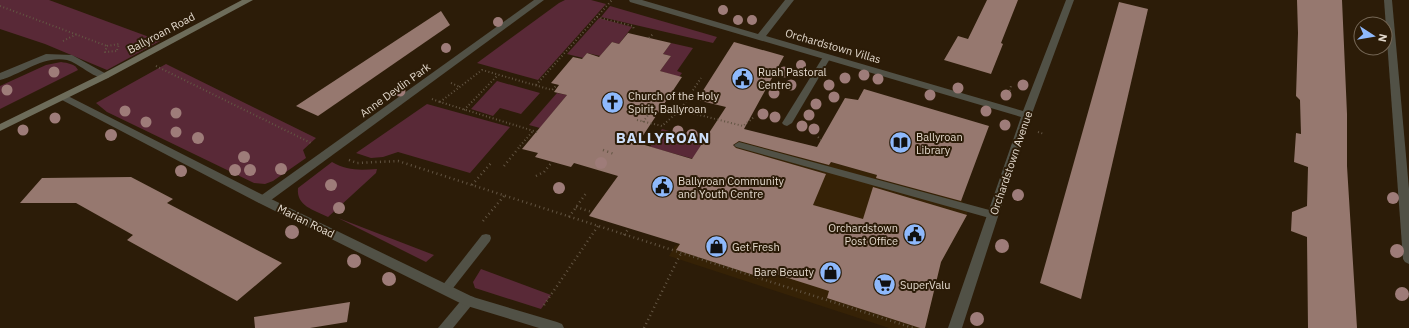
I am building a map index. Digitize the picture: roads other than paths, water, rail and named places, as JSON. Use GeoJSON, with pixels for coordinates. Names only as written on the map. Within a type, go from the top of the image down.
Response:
{"type":"FeatureCollection","features":[{"type":"Feature","properties":{"kind":"main road","name":"Ballyroan Road"},"geometry":{"type":"LineString","coordinates":[[0,128],[105,76],[249,0]]}},
{"type":"Feature","properties":{"kind":"street","name":"Anne Devlin Park"},"geometry":{"type":"LineString","coordinates":[[264,200],[540,0]]}},
{"type":"Feature","properties":{"kind":"street","name":"Orchardstown Villas"},"geometry":{"type":"LineString","coordinates":[[633,0],[1026,115]]}},
{"type":"Feature","properties":{"kind":"street"},"geometry":{"type":"LineString","coordinates":[[760,37],[790,0]]}},
{"type":"Feature","properties":{"kind":"street","name":"Orchardstown Avenue"},"geometry":{"type":"LineString","coordinates":[[956,328],[1026,115],[1070,0]]}},
{"type":"Feature","properties":{"kind":"street"},"geometry":{"type":"LineString","coordinates":[[1388,0],[1409,259]]}},
{"type":"Feature","properties":{"kind":"street"},"geometry":{"type":"LineString","coordinates":[[0,77],[46,57],[70,57],[105,76]]}},
{"type":"Feature","properties":{"kind":"street","name":"Marian Road"},"geometry":{"type":"LineString","coordinates":[[64,97],[164,147],[264,200],[469,301],[557,328]]}},
{"type":"Feature","properties":{"kind":"street"},"geometry":{"type":"LineString","coordinates":[[445,328],[469,301]]}},
{"type":"Feature","properties":{"kind":"lane"},"geometry":{"type":"LineString","coordinates":[[787,123],[827,57]]}},
{"type":"Feature","properties":{"kind":"lane"},"geometry":{"type":"LineString","coordinates":[[739,145],[993,215]]}},
{"type":"Feature","properties":{"kind":"lane"},"geometry":{"type":"LineString","coordinates":[[446,289],[486,238]]}},
{"type":"Feature","properties":{"kind":"place","name":"Ruah Pastoral Centre"},"geometry":{"type":"Point","coordinates":[742,78]}},
{"type":"Feature","properties":{"kind":"place","name":"Church of the Holy Spirit, Ballyroan"},"geometry":{"type":"Point","coordinates":[613,102]}},
{"type":"Feature","properties":{"kind":"place","name":"Ballyroan Library"},"geometry":{"type":"Point","coordinates":[900,143]}},
{"type":"Feature","properties":{"kind":"place","name":"Ballyroan Community and Youth Centre"},"geometry":{"type":"Point","coordinates":[662,187]}},
{"type":"Feature","properties":{"kind":"place","name":"Orchardstown Post Office"},"geometry":{"type":"Point","coordinates":[914,234]}},
{"type":"Feature","properties":{"kind":"place","name":"Get Fresh"},"geometry":{"type":"Point","coordinates":[717,247]}},
{"type":"Feature","properties":{"kind":"place","name":"Bare Beauty"},"geometry":{"type":"Point","coordinates":[830,272]}},
{"type":"Feature","properties":{"kind":"place","name":"SuperValu"},"geometry":{"type":"Point","coordinates":[885,285]}},
{"type":"Feature","properties":{"kind":"district","name":"BALLYROAN"},"geometry":{"type":"Point","coordinates":[663,137]}}]}
